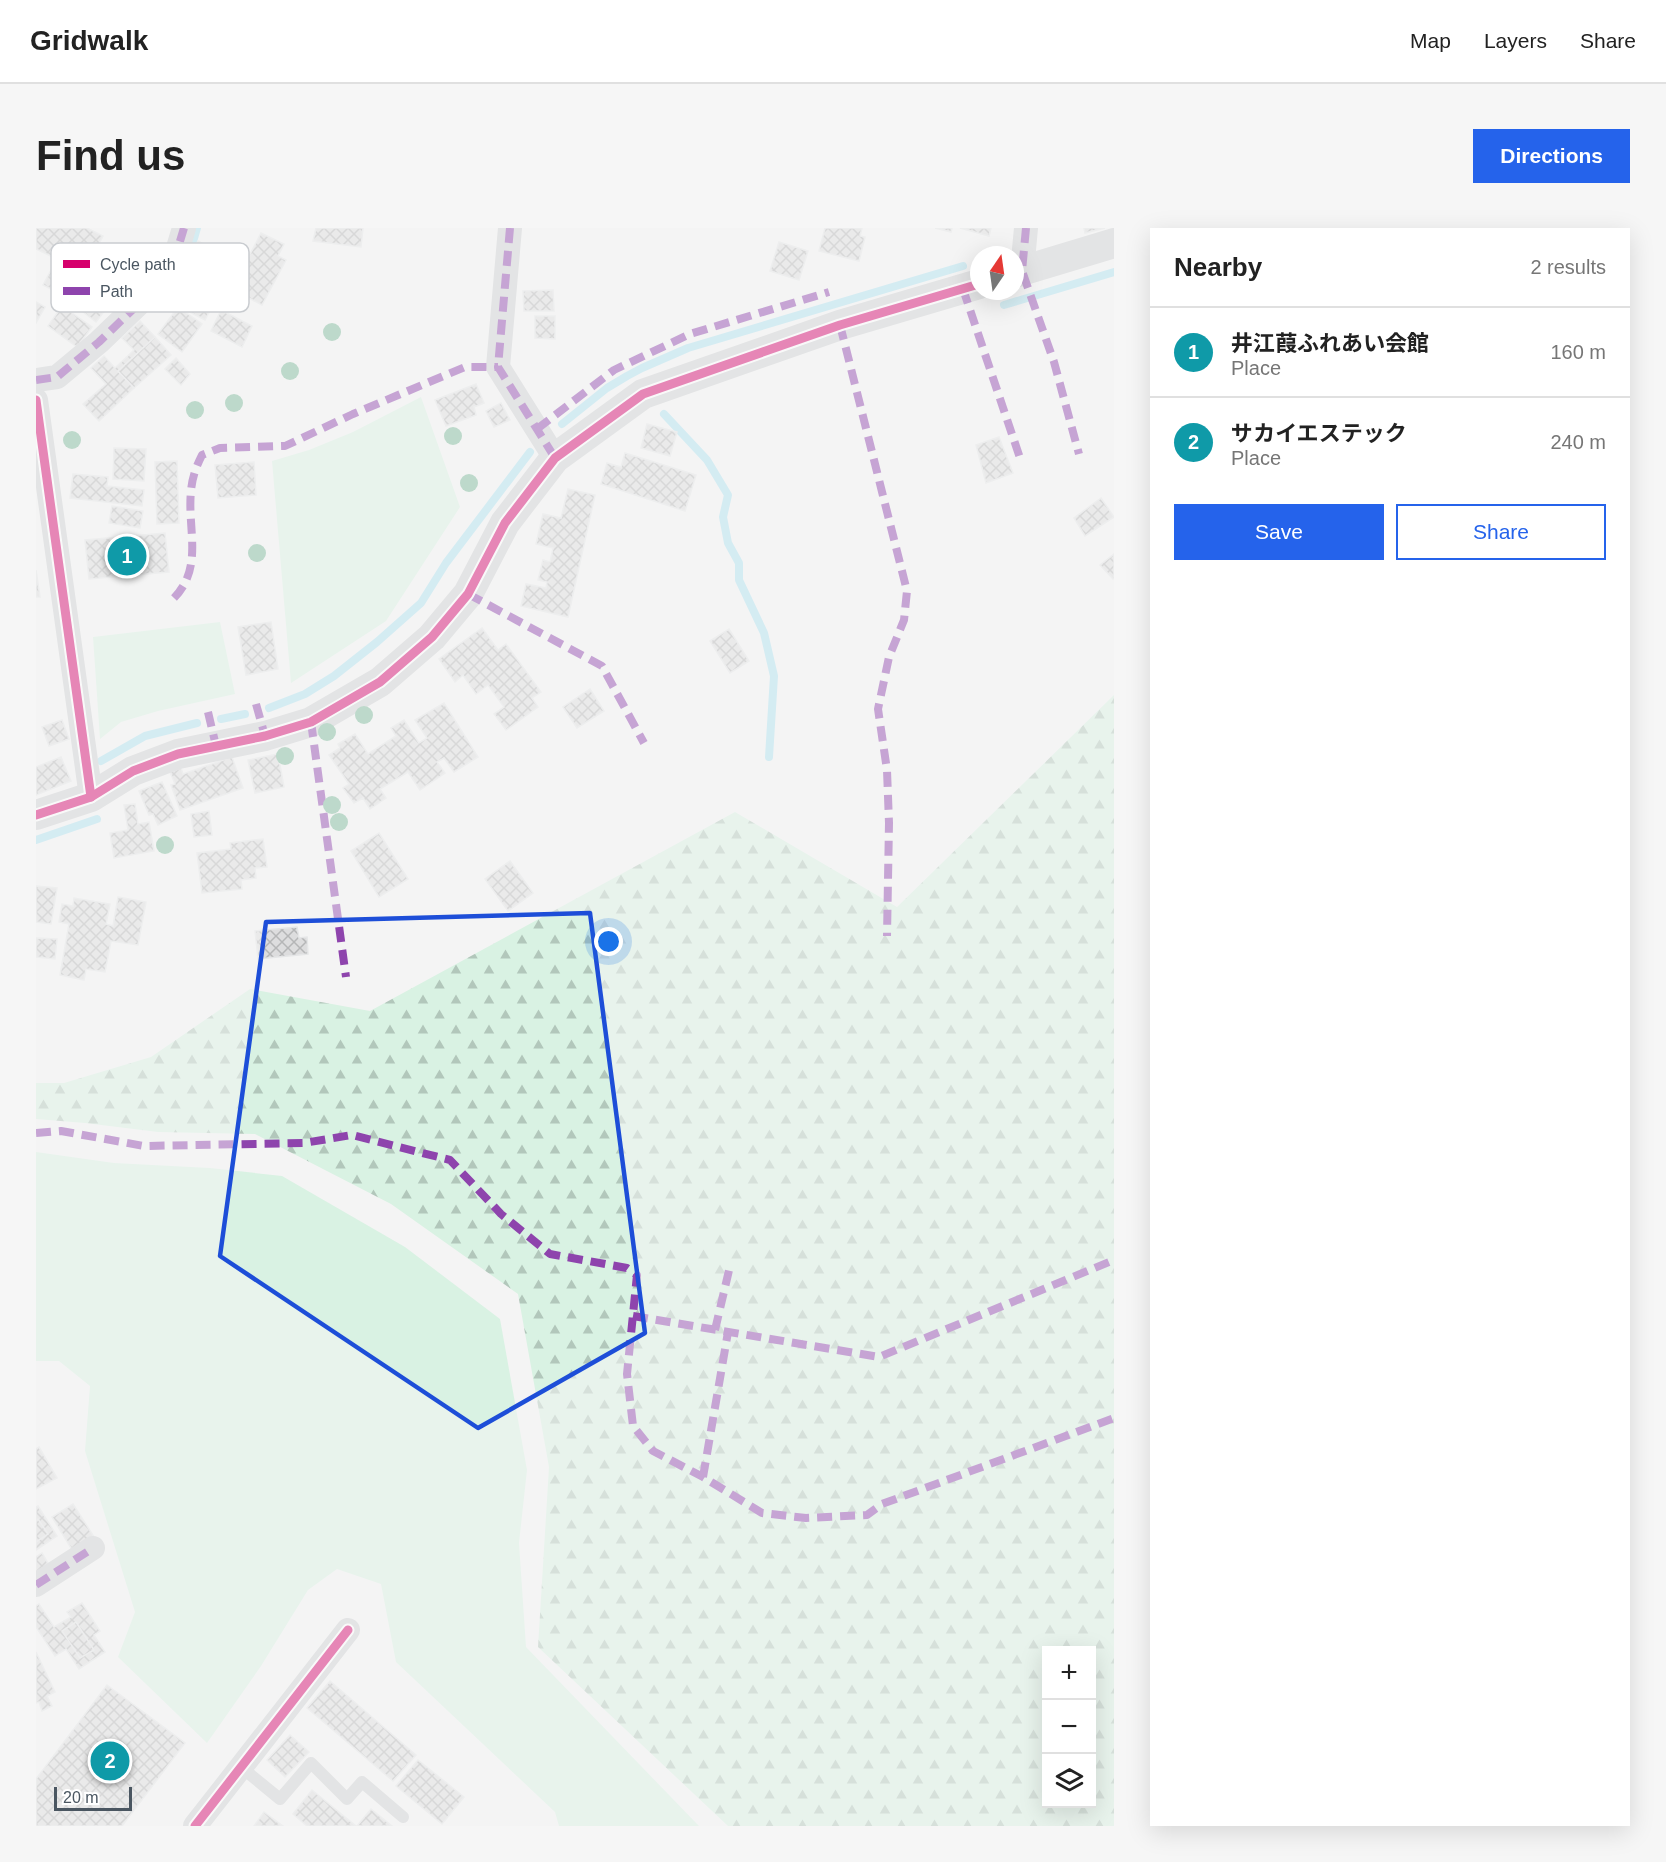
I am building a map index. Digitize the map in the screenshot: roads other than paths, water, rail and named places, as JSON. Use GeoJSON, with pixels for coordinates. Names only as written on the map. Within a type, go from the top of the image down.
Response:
{"type":"FeatureCollection","features":[{"type":"Feature","properties":{"kind":"street"},"geometry":{"type":"LineString","coordinates":[[179,243],[184,228]]}},
{"type":"Feature","properties":{"kind":"street"},"geometry":{"type":"LineString","coordinates":[[510,228],[498,367],[555,458]]}},
{"type":"Feature","properties":{"kind":"street"},"geometry":{"type":"LineString","coordinates":[[1023,246],[1026,228]]}},
{"type":"Feature","properties":{"kind":"street"},"geometry":{"type":"LineString","coordinates":[[1024,270],[1114,243]]}},
{"type":"Feature","properties":{"kind":"street"},"geometry":{"type":"LineString","coordinates":[[36,815],[91,797],[133,771],[178,754],[265,735],[311,722],[380,682],[432,637],[468,594],[505,524],[555,458],[643,394],[840,325],[970,287]]}},
{"type":"Feature","properties":{"kind":"street"},"geometry":{"type":"LineString","coordinates":[[36,380],[57,377],[130,312]]}},
{"type":"Feature","properties":{"kind":"street"},"geometry":{"type":"LineString","coordinates":[[36,400],[91,797]]}},
{"type":"Feature","properties":{"kind":"street"},"geometry":{"type":"LineString","coordinates":[[36,1585],[93,1548]]}},
{"type":"Feature","properties":{"kind":"street"},"geometry":{"type":"LineString","coordinates":[[195,1826],[348,1629]]}},
{"type":"Feature","properties":{"kind":"lane"},"geometry":{"type":"LineString","coordinates":[[241,1767],[280,1799],[311,1764],[347,1799],[362,1782],[403,1817]]}},
{"type":"Feature","properties":{"kind":"waterway"},"geometry":{"type":"LineString","coordinates":[[192,243],[197,228]]}},
{"type":"Feature","properties":{"kind":"waterway"},"geometry":{"type":"LineString","coordinates":[[562,424],[607,388],[642,368],[688,348],[963,266]]}},
{"type":"Feature","properties":{"kind":"waterway"},"geometry":{"type":"LineString","coordinates":[[1004,305],[1114,272]]}},
{"type":"Feature","properties":{"kind":"waterway"},"geometry":{"type":"LineString","coordinates":[[664,414],[707,460],[728,495],[723,517],[728,543],[739,563],[739,580],[764,633],[774,676],[769,757]]}},
{"type":"Feature","properties":{"kind":"waterway"},"geometry":{"type":"LineString","coordinates":[[269,708],[305,694],[334,676],[421,603],[446,563],[530,452]]}},
{"type":"Feature","properties":{"kind":"waterway"},"geometry":{"type":"LineString","coordinates":[[221,719],[245,714]]}},
{"type":"Feature","properties":{"kind":"waterway"},"geometry":{"type":"LineString","coordinates":[[101,761],[145,736],[197,723]]}},
{"type":"Feature","properties":{"kind":"waterway"},"geometry":{"type":"LineString","coordinates":[[36,840],[97,819]]}},
{"type":"Feature","properties":{"kind":"place","name":"井江葭ふれあい会館"},"geometry":{"type":"Point","coordinates":[127,556]}},
{"type":"Feature","properties":{"kind":"place","name":"サカイエステック"},"geometry":{"type":"Point","coordinates":[110,1761]}}]}
